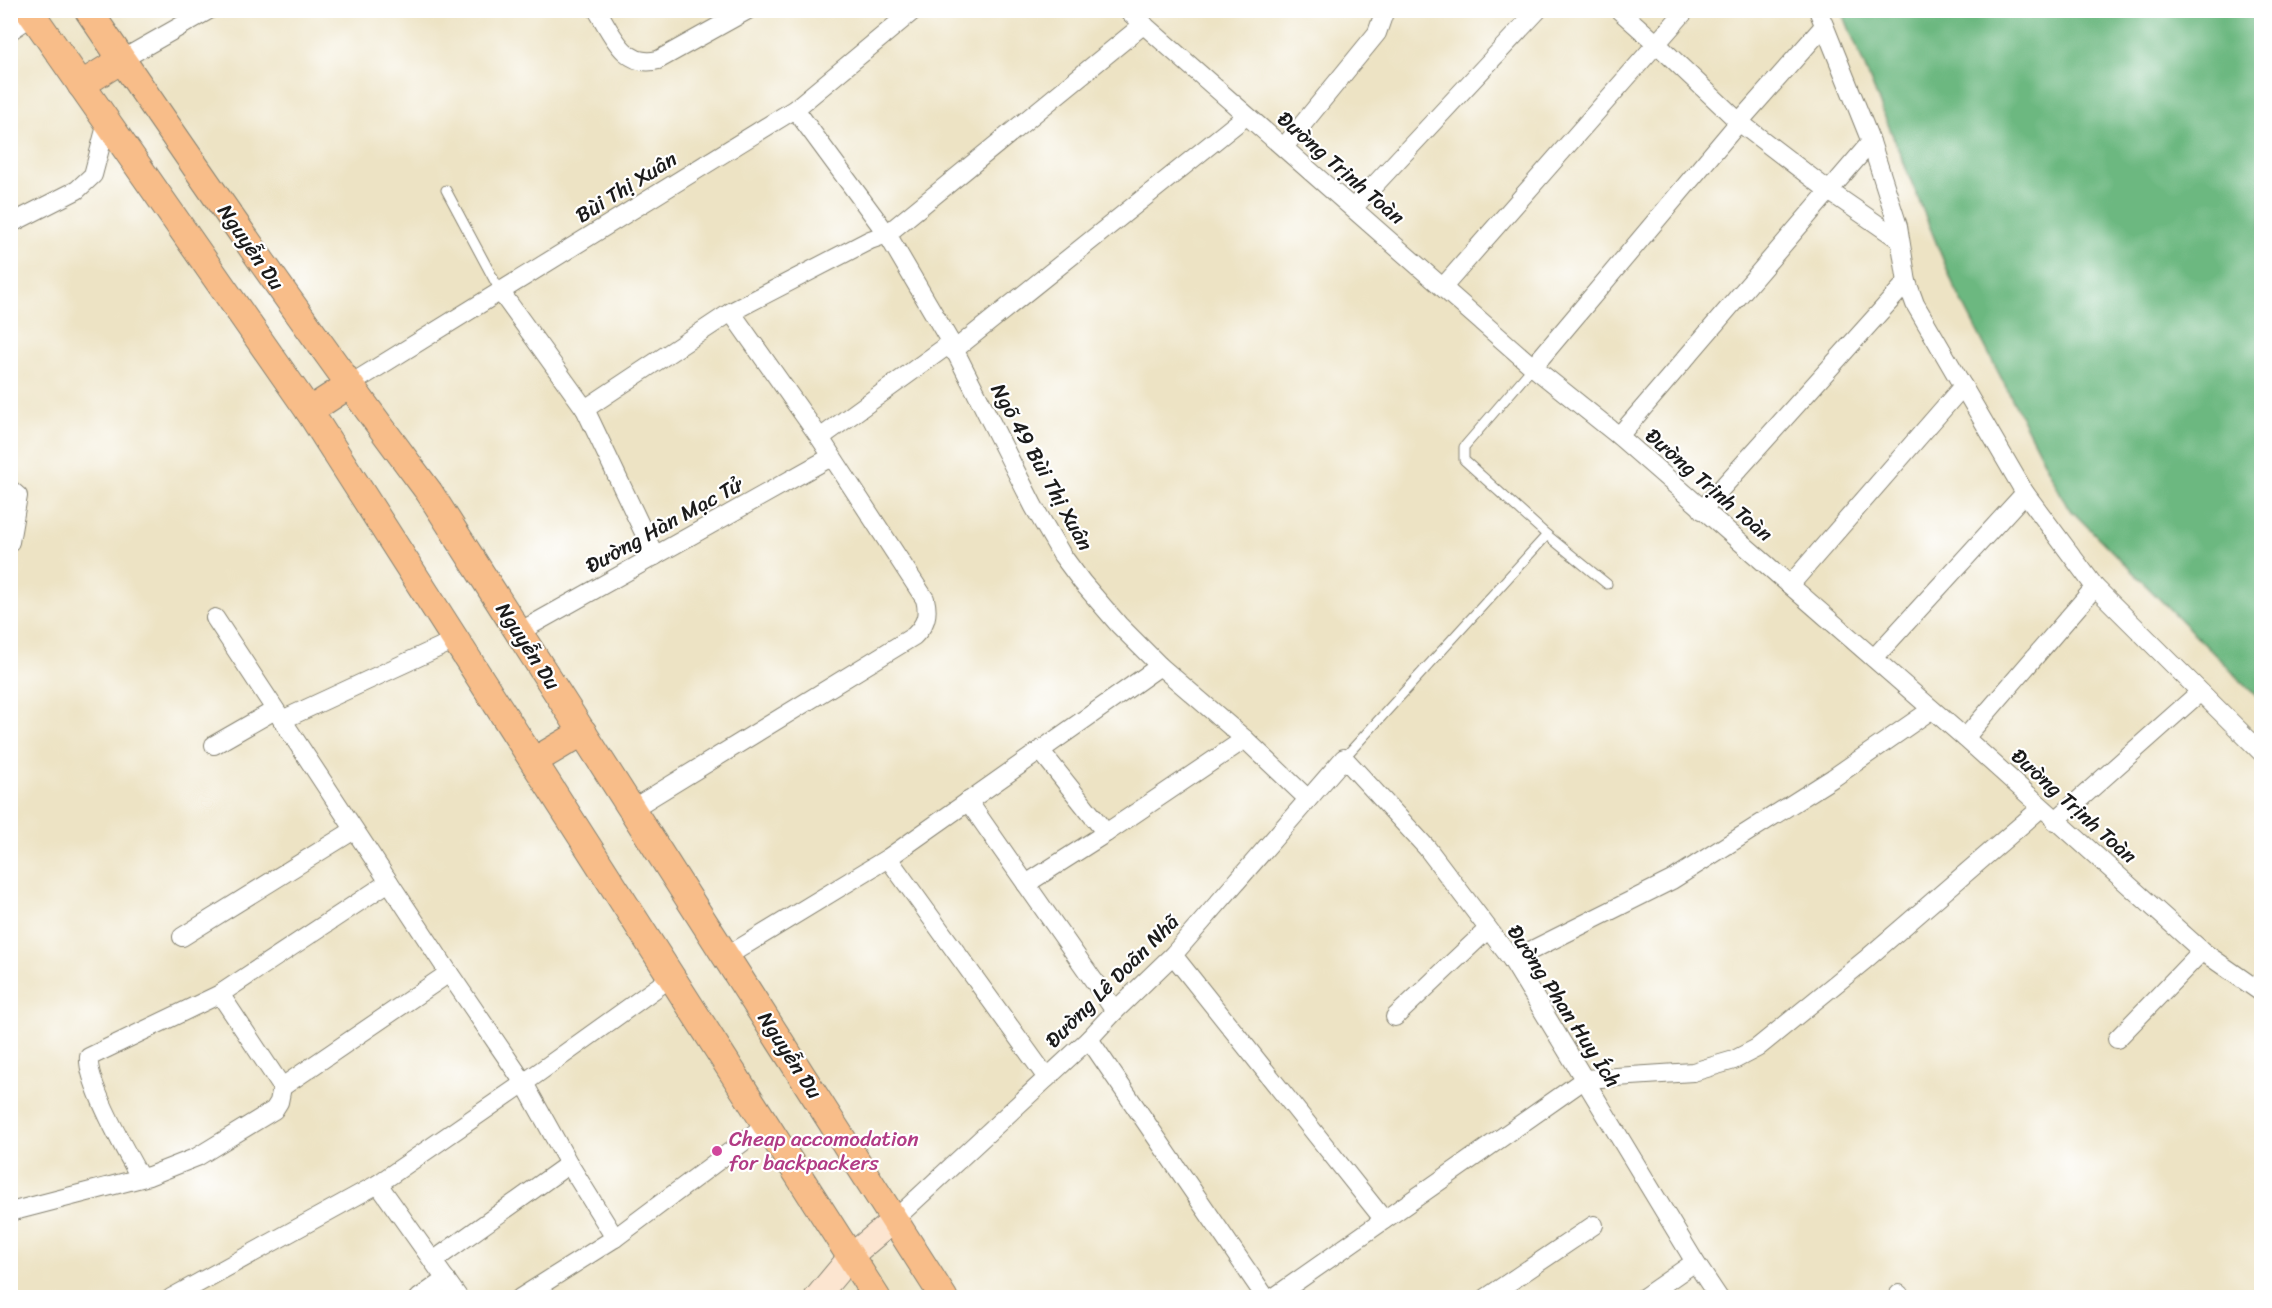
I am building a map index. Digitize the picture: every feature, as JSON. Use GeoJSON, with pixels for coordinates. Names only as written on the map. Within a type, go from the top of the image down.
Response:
{"type":"FeatureCollection","features":[{"type":"Feature","properties":{"kind":"main road","name":"Nguyễn Du"},"geometry":{"type":"LineString","coordinates":[[88,10],[141,92],[349,385],[429,492],[944,1298]]}},
{"type":"Feature","properties":{"kind":"main road"},"geometry":{"type":"LineString","coordinates":[[24,19],[81,85],[309,411],[673,976],[877,1298]]}},
{"type":"Feature","properties":{"kind":"main road"},"geometry":{"type":"LineString","coordinates":[[81,85],[121,60]]}},
{"type":"Feature","properties":{"kind":"main road"},"geometry":{"type":"LineString","coordinates":[[309,411],[349,385]]}},
{"type":"Feature","properties":{"kind":"main road"},"geometry":{"type":"LineString","coordinates":[[534,761],[583,732]]}},
{"type":"Feature","properties":{"kind":"street"},"geometry":{"type":"LineString","coordinates":[[121,60],[209,10]]}},
{"type":"Feature","properties":{"kind":"street"},"geometry":{"type":"LineString","coordinates":[[597,10],[622,50],[632,58],[644,62],[658,60],[748,10]]}},
{"type":"Feature","properties":{"kind":"street","name":"Bùi Thị Xuân"},"geometry":{"type":"LineString","coordinates":[[349,385],[795,109],[915,10]]}},
{"type":"Feature","properties":{"kind":"street","name":"Đường Trịnh Toàn"},"geometry":{"type":"LineString","coordinates":[[1126,10],[1533,367],[1619,436],[1874,658],[2202,951],[2262,993]]}},
{"type":"Feature","properties":{"kind":"street"},"geometry":{"type":"LineString","coordinates":[[1284,147],[1377,33],[1385,10]]}},
{"type":"Feature","properties":{"kind":"street"},"geometry":{"type":"LineString","coordinates":[[1353,208],[1538,10]]}},
{"type":"Feature","properties":{"kind":"street"},"geometry":{"type":"LineString","coordinates":[[1619,10],[1739,122],[1829,191],[1900,240]]}},
{"type":"Feature","properties":{"kind":"street"},"geometry":{"type":"LineString","coordinates":[[1443,287],[1686,10]]}},
{"type":"Feature","properties":{"kind":"street"},"geometry":{"type":"LineString","coordinates":[[1533,367],[1739,122],[1821,18],[1871,142],[1898,226],[1907,282],[1915,304],[2025,493],[2095,587],[2199,693],[2262,753]]}},
{"type":"Feature","properties":{"kind":"street"},"geometry":{"type":"LineString","coordinates":[[585,409],[731,312],[870,240],[887,234],[1144,24]]}},
{"type":"Feature","properties":{"kind":"street","name":"Ngõ 49 Bùi Thị Xuân"},"geometry":{"type":"LineString","coordinates":[[795,109],[887,234],[952,347],[1034,507],[1062,555],[1082,582],[1119,625],[1160,666],[1245,739],[1308,799]]}},
{"type":"Feature","properties":{"kind":"street"},"geometry":{"type":"LineString","coordinates":[[820,438],[952,347],[1246,116]]}},
{"type":"Feature","properties":{"kind":"street"},"geometry":{"type":"LineString","coordinates":[[10,224],[77,190],[93,175],[107,122]]}},
{"type":"Feature","properties":{"kind":"street"},"geometry":{"type":"LineString","coordinates":[[1619,436],[1871,142]]}},
{"type":"Feature","properties":{"kind":"street"},"geometry":{"type":"LineString","coordinates":[[1702,510],[1907,282]]}},
{"type":"Feature","properties":{"kind":"street"},"geometry":{"type":"LineString","coordinates":[[500,291],[585,409],[655,556]]}},
{"type":"Feature","properties":{"kind":"street"},"geometry":{"type":"LineString","coordinates":[[632,808],[914,636],[926,619],[925,599],[820,438],[731,312]]}},
{"type":"Feature","properties":{"kind":"street"},"geometry":{"type":"LineString","coordinates":[[1790,585],[1963,386]]}},
{"type":"Feature","properties":{"kind":"street","name":"Đường Hàn Mạc Tử"},"geometry":{"type":"LineString","coordinates":[[519,632],[831,457]]}},
{"type":"Feature","properties":{"kind":"street"},"geometry":{"type":"LineString","coordinates":[[10,489],[18,496],[10,542]]}},
{"type":"Feature","properties":{"kind":"street"},"geometry":{"type":"LineString","coordinates":[[1874,658],[2025,493]]}},
{"type":"Feature","properties":{"kind":"street"},"geometry":{"type":"LineString","coordinates":[[1965,738],[2095,587]]}},
{"type":"Feature","properties":{"kind":"street"},"geometry":{"type":"LineString","coordinates":[[215,618],[524,1083],[569,1164],[615,1238]]}},
{"type":"Feature","properties":{"kind":"street"},"geometry":{"type":"LineString","coordinates":[[214,745],[455,640]]}},
{"type":"Feature","properties":{"kind":"street"},"geometry":{"type":"LineString","coordinates":[[727,956],[888,858],[1160,666]]}},
{"type":"Feature","properties":{"kind":"street"},"geometry":{"type":"LineString","coordinates":[[1273,1298],[1585,1078],[1693,1072],[1734,1060],[1757,1048],[2199,693]]}},
{"type":"Feature","properties":{"kind":"street"},"geometry":{"type":"LineString","coordinates":[[1512,960],[1672,880],[1833,778],[1931,710]]}},
{"type":"Feature","properties":{"kind":"street"},"geometry":{"type":"LineString","coordinates":[[1026,884],[1245,739]]}},
{"type":"Feature","properties":{"kind":"street"},"geometry":{"type":"LineString","coordinates":[[1040,750],[1106,833]]}},
{"type":"Feature","properties":{"kind":"street","name":"Đường Lê Doãn Nhã"},"geometry":{"type":"LineString","coordinates":[[895,1219],[1089,1040],[1115,1011],[1173,955],[1344,758]]}},
{"type":"Feature","properties":{"kind":"street","name":"Đường Phan Huy Ích"},"geometry":{"type":"LineString","coordinates":[[1344,758],[1426,848],[1512,960],[1719,1298]]}},
{"type":"Feature","properties":{"kind":"street"},"geometry":{"type":"LineString","coordinates":[[968,801],[1115,1011]]}},
{"type":"Feature","properties":{"kind":"street"},"geometry":{"type":"LineString","coordinates":[[182,937],[354,830]]}},
{"type":"Feature","properties":{"kind":"street"},"geometry":{"type":"LineString","coordinates":[[888,858],[1047,1078]]}},
{"type":"Feature","properties":{"kind":"street"},"geometry":{"type":"LineString","coordinates":[[140,1177],[95,1086],[88,1065],[89,1057],[220,994],[389,882]]}},
{"type":"Feature","properties":{"kind":"street"},"geometry":{"type":"LineString","coordinates":[[1395,1017],[1488,929]]}},
{"type":"Feature","properties":{"kind":"street"},"geometry":{"type":"LineString","coordinates":[[2117,1039],[2202,951]]}},
{"type":"Feature","properties":{"kind":"street"},"geometry":{"type":"LineString","coordinates":[[1173,955],[1384,1220]]}},
{"type":"Feature","properties":{"kind":"street"},"geometry":{"type":"LineString","coordinates":[[10,1212],[149,1176],[197,1156],[261,1119],[277,1107],[282,1087],[449,973]]}},
{"type":"Feature","properties":{"kind":"street"},"geometry":{"type":"LineString","coordinates":[[171,1298],[378,1184],[673,976]]}},
{"type":"Feature","properties":{"kind":"street"},"geometry":{"type":"LineString","coordinates":[[220,994],[282,1087]]}},
{"type":"Feature","properties":{"kind":"street"},"geometry":{"type":"LineString","coordinates":[[1089,1040],[1266,1298]]}},
{"type":"Feature","properties":{"kind":"street"},"geometry":{"type":"LineString","coordinates":[[520,1298],[615,1238],[767,1124]]}},
{"type":"Feature","properties":{"kind":"street"},"geometry":{"type":"LineString","coordinates":[[434,1261],[569,1164]]}},
{"type":"Feature","properties":{"kind":"street"},"geometry":{"type":"LineString","coordinates":[[378,1184],[459,1298]]}},
{"type":"Feature","properties":{"kind":"street"},"geometry":{"type":"LineString","coordinates":[[816,1298],[851,1256],[895,1219]]}},
{"type":"Feature","properties":{"kind":"street"},"geometry":{"type":"LineString","coordinates":[[1486,1298],[1594,1225]]}},
{"type":"Feature","properties":{"kind":"street"},"geometry":{"type":"LineString","coordinates":[[1643,1298],[1695,1262]]}},
{"type":"Feature","properties":{"kind":"street"},"geometry":{"type":"LineString","coordinates":[[419,1298],[446,1279]]}},
{"type":"Feature","properties":{"kind":"lane"},"geometry":{"type":"LineString","coordinates":[[446,190],[500,291]]}},
{"type":"Feature","properties":{"kind":"lane"},"geometry":{"type":"LineString","coordinates":[[1533,367],[1464,447],[1463,454],[1467,463],[1546,535],[1607,584]]}},
{"type":"Feature","properties":{"kind":"lane"},"geometry":{"type":"LineString","coordinates":[[1344,758],[1546,535]]}},
{"type":"Feature","properties":{"kind":"green space"},"geometry":{"type":"Polygon","coordinates":[[[1842,11],[2261,11],[2261,701],[2067,506],[1953,284],[1842,11]]]}},
{"type":"Feature","properties":{"kind":"place","name":"Cheap accomodation for backpackers"},"geometry":{"type":"Point","coordinates":[717,1151]}}]}
